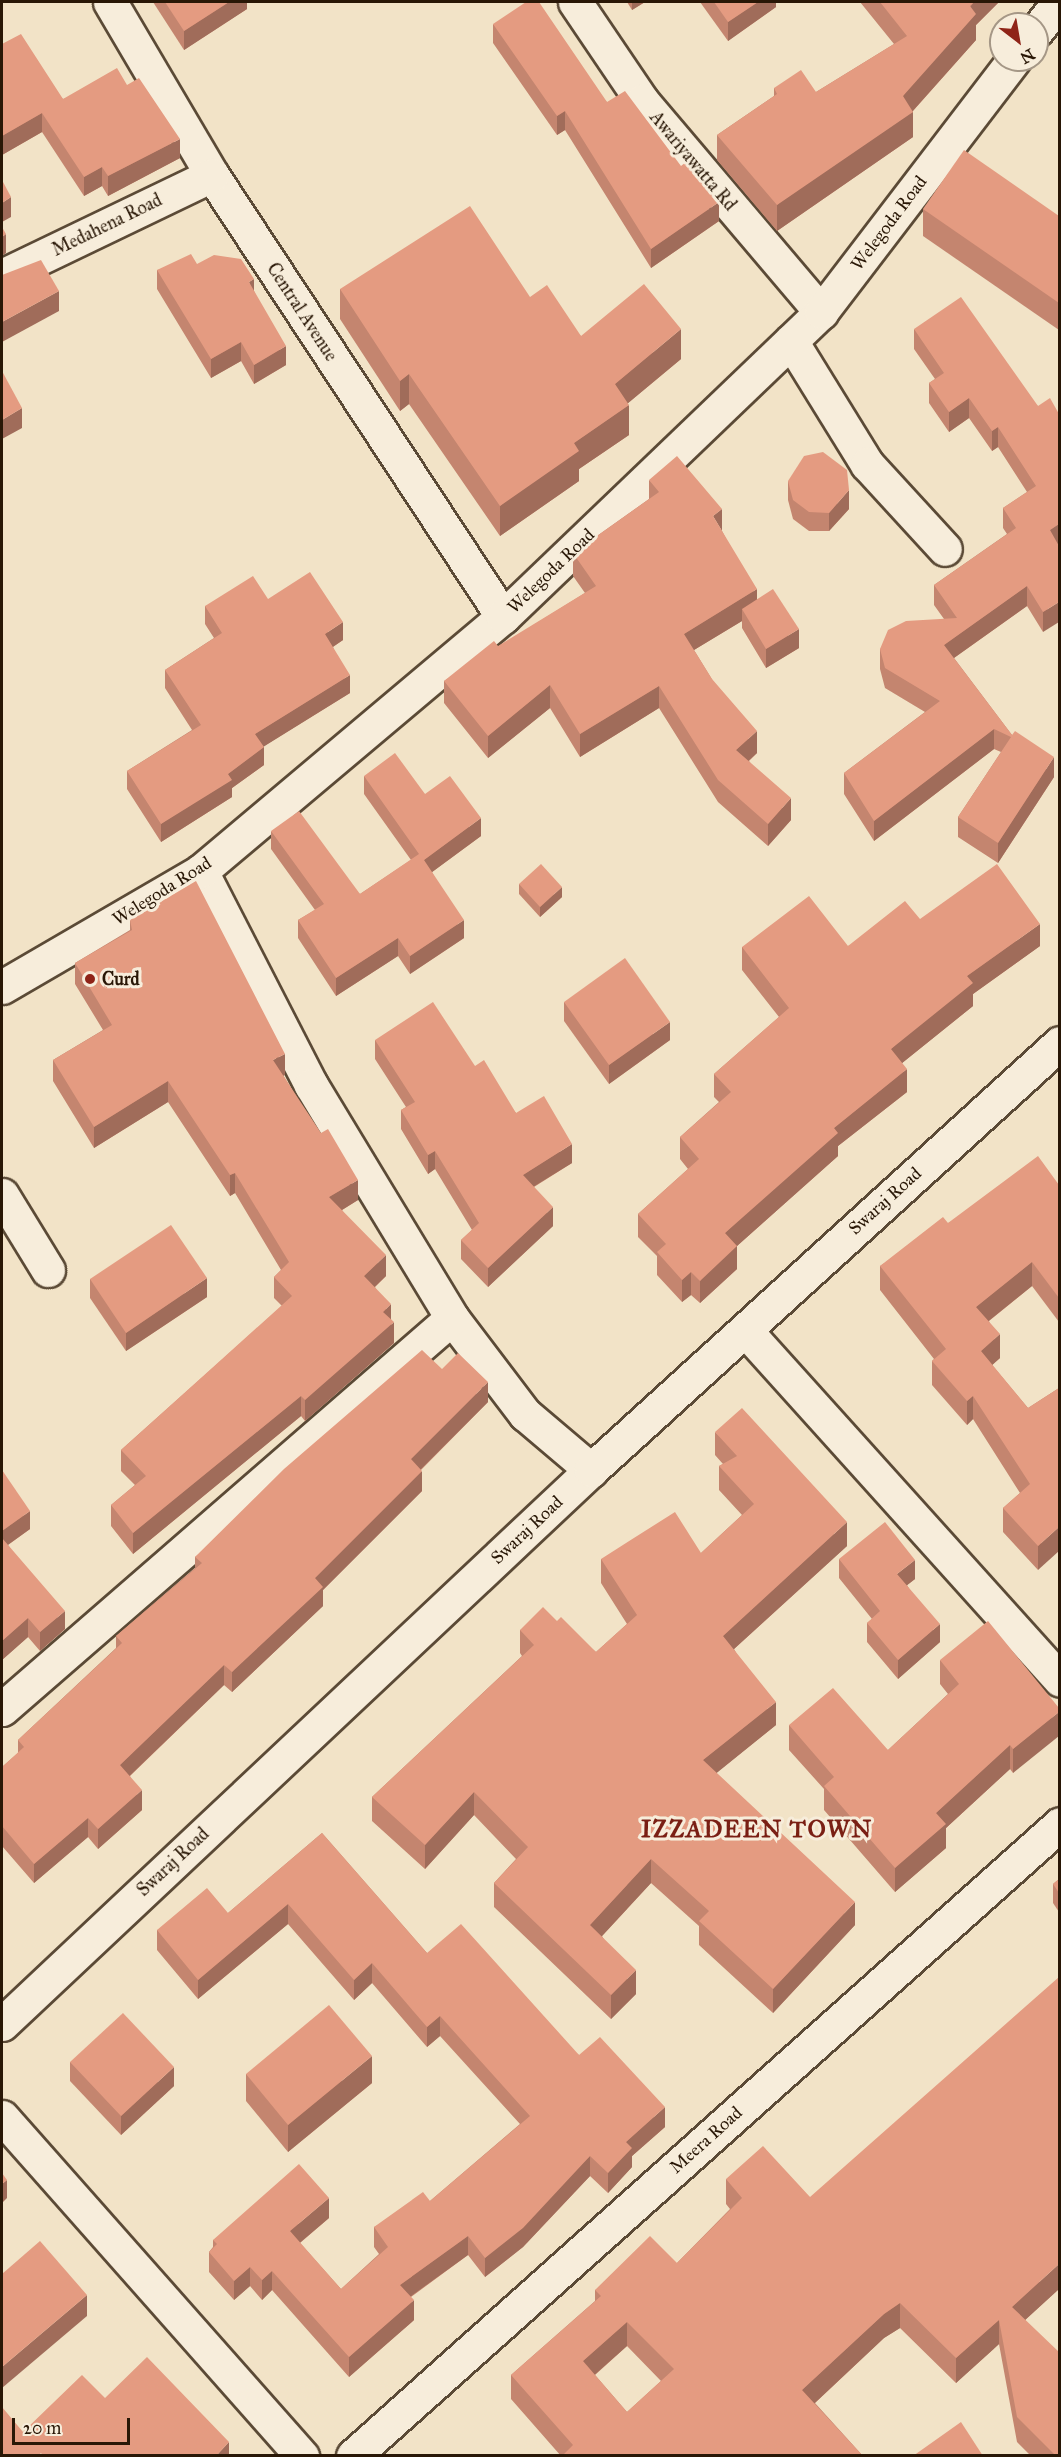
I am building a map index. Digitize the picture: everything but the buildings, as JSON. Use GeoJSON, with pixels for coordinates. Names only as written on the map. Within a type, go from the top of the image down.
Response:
{"type":"FeatureCollection","features":[{"type":"Feature","properties":{"kind":"street","name":"Central Avenue"},"geometry":{"type":"LineString","coordinates":[[110,2],[212,175],[503,617]]}},
{"type":"Feature","properties":{"kind":"street","name":"Awariyawatta Rd"},"geometry":{"type":"LineString","coordinates":[[575,2],[642,101],[821,312]]}},
{"type":"Feature","properties":{"kind":"street"},"geometry":{"type":"LineString","coordinates":[[1049,15],[1059,2]]}},
{"type":"Feature","properties":{"kind":"street","name":"Welegoda Road"},"geometry":{"type":"LineString","coordinates":[[2,987],[201,871],[503,617],[821,312],[1005,72]]}},
{"type":"Feature","properties":{"kind":"street","name":"Medahena Road"},"geometry":{"type":"LineString","coordinates":[[2,276],[212,175]]}},
{"type":"Feature","properties":{"kind":"street"},"geometry":{"type":"LineString","coordinates":[[791,341],[867,464],[945,549]]}},
{"type":"Feature","properties":{"kind":"street"},"geometry":{"type":"LineString","coordinates":[[201,871],[311,1085],[452,1318],[525,1414],[591,1470]]}},
{"type":"Feature","properties":{"kind":"street","name":"Swaraj Road"},"geometry":{"type":"LineString","coordinates":[[2,2024],[591,1470],[1059,1043]]}},
{"type":"Feature","properties":{"kind":"street"},"geometry":{"type":"LineString","coordinates":[[2,1195],[48,1270]]}},
{"type":"Feature","properties":{"kind":"street"},"geometry":{"type":"LineString","coordinates":[[2,1709],[452,1318]]}},
{"type":"Feature","properties":{"kind":"street"},"geometry":{"type":"LineString","coordinates":[[746,1331],[1059,1680]]}},
{"type":"Feature","properties":{"kind":"street","name":"Meera Road"},"geometry":{"type":"LineString","coordinates":[[353,2456],[1059,1824]]}},
{"type":"Feature","properties":{"kind":"street"},"geometry":{"type":"LineString","coordinates":[[2,2116],[302,2456]]}},
{"type":"Feature","properties":{"kind":"place","name":"Curd"},"geometry":{"type":"Point","coordinates":[90,979]}},
{"type":"Feature","properties":{"kind":"district","name":"IZZADEEN TOWN"},"geometry":{"type":"Point","coordinates":[757,1830]}}]}
